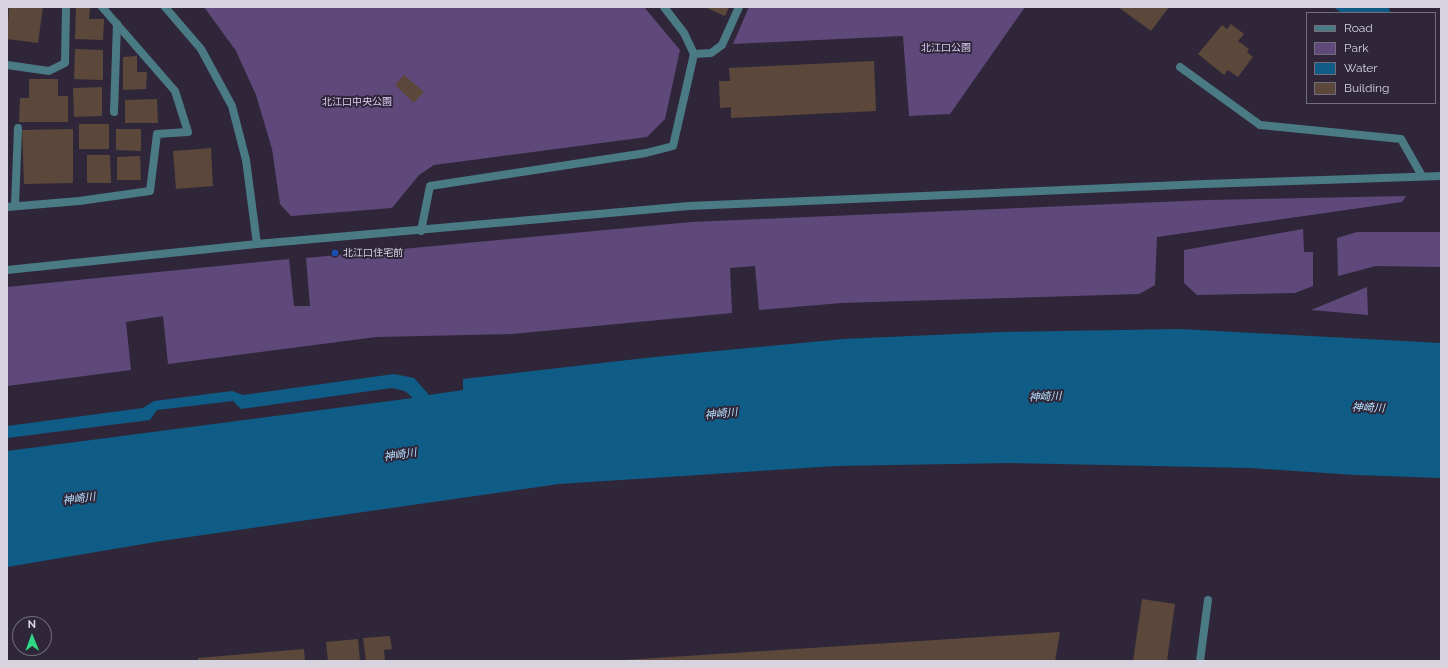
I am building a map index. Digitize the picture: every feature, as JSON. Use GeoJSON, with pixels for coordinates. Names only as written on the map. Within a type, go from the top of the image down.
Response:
{"type":"FeatureCollection","features":[{"type":"Feature","properties":{"kind":"street"},"geometry":{"type":"LineString","coordinates":[[7,65],[50,71],[65,63],[66,7]]}},
{"type":"Feature","properties":{"kind":"street"},"geometry":{"type":"LineString","coordinates":[[18,128],[11,207],[79,201],[150,191],[157,134],[188,132],[175,91],[102,7]]}},
{"type":"Feature","properties":{"kind":"street"},"geometry":{"type":"LineString","coordinates":[[166,7],[201,49],[232,106],[246,160],[256,244]]}},
{"type":"Feature","properties":{"kind":"street"},"geometry":{"type":"LineString","coordinates":[[421,231],[430,186],[646,153],[673,146],[694,54],[684,33],[664,7]]}},
{"type":"Feature","properties":{"kind":"street"},"geometry":{"type":"LineString","coordinates":[[694,54],[711,53],[722,45],[739,7]]}},
{"type":"Feature","properties":{"kind":"street"},"geometry":{"type":"LineString","coordinates":[[114,112],[117,24]]}},
{"type":"Feature","properties":{"kind":"street"},"geometry":{"type":"LineString","coordinates":[[1180,67],[1260,125],[1401,139],[1422,176]]}},
{"type":"Feature","properties":{"kind":"street"},"geometry":{"type":"LineString","coordinates":[[7,270],[256,244],[421,231],[689,206],[1196,184],[1441,176]]}},
{"type":"Feature","properties":{"kind":"street"},"geometry":{"type":"LineString","coordinates":[[1200,661],[1208,600]]}},
{"type":"Feature","properties":{"kind":"green space","name":"北江口中央公園"},"geometry":{"type":"Polygon","coordinates":[[[204,7],[644,7],[680,50],[665,119],[647,137],[434,165],[419,175],[392,208],[291,216],[280,204],[272,149],[256,95],[236,51],[204,7]]]}},
{"type":"Feature","properties":{"kind":"green space","name":"北江口公園"},"geometry":{"type":"Polygon","coordinates":[[[749,7],[1025,7],[950,114],[909,116],[903,36],[733,44],[749,7]]]}},
{"type":"Feature","properties":{"kind":"green space"},"geometry":{"type":"Polygon","coordinates":[[[1406,196],[1402,202],[1157,237],[1155,285],[1139,294],[841,303],[759,310],[755,266],[730,268],[732,313],[512,334],[376,337],[168,364],[163,316],[126,322],[131,370],[7,386],[7,287],[289,259],[294,306],[310,306],[306,258],[691,222],[1207,200],[1406,196]]]}},
{"type":"Feature","properties":{"kind":"green space"},"geometry":{"type":"Polygon","coordinates":[[[1303,229],[1304,252],[1313,252],[1313,286],[1295,293],[1197,295],[1184,283],[1184,250],[1303,229]]]}},
{"type":"Feature","properties":{"kind":"green space"},"geometry":{"type":"Polygon","coordinates":[[[1357,232],[1441,232],[1441,267],[1376,266],[1338,276],[1337,238],[1357,232]]]}},
{"type":"Feature","properties":{"kind":"green space"},"geometry":{"type":"Polygon","coordinates":[[[1367,287],[1368,315],[1311,310],[1367,287]]]}},
{"type":"Feature","properties":{"kind":"water"},"geometry":{"type":"Polygon","coordinates":[[[1333,7],[1388,7],[1390,12],[1340,12],[1333,7]]]}},
{"type":"Feature","properties":{"kind":"water","name":"神崎川"},"geometry":{"type":"Polygon","coordinates":[[[1180,329],[1441,343],[1441,478],[1356,475],[1250,468],[1010,463],[836,466],[559,484],[161,541],[7,567],[7,451],[413,398],[405,391],[392,388],[241,409],[233,401],[157,410],[150,420],[7,438],[7,426],[143,408],[154,401],[232,391],[243,395],[394,374],[414,378],[429,395],[463,390],[463,379],[654,357],[843,339],[1001,332],[1180,329]]]}},
{"type":"Feature","properties":{"kind":"building"},"geometry":{"type":"Polygon","coordinates":[[[9,7],[43,7],[38,43],[7,39],[9,7]]]}},
{"type":"Feature","properties":{"kind":"building"},"geometry":{"type":"Polygon","coordinates":[[[76,7],[90,7],[89,19],[104,19],[103,40],[75,39],[76,7]]]}},
{"type":"Feature","properties":{"kind":"building"},"geometry":{"type":"Polygon","coordinates":[[[705,7],[729,7],[725,16],[705,7]]]}},
{"type":"Feature","properties":{"kind":"building"},"geometry":{"type":"Polygon","coordinates":[[[1118,7],[1169,7],[1151,31],[1118,7]]]}},
{"type":"Feature","properties":{"kind":"building"},"geometry":{"type":"Polygon","coordinates":[[[1231,24],[1244,34],[1238,41],[1249,49],[1247,52],[1253,57],[1238,77],[1228,70],[1224,75],[1198,54],[1222,25],[1227,29],[1231,24]]]}},
{"type":"Feature","properties":{"kind":"building"},"geometry":{"type":"Polygon","coordinates":[[[75,49],[103,50],[103,80],[74,79],[75,49]]]}},
{"type":"Feature","properties":{"kind":"building"},"geometry":{"type":"Polygon","coordinates":[[[137,56],[137,72],[147,72],[146,89],[123,90],[123,57],[137,56]]]}},
{"type":"Feature","properties":{"kind":"building"},"geometry":{"type":"Polygon","coordinates":[[[874,61],[876,111],[731,118],[731,107],[720,108],[719,81],[730,81],[729,68],[874,61]]]}},
{"type":"Feature","properties":{"kind":"building"},"geometry":{"type":"Polygon","coordinates":[[[404,75],[424,92],[414,103],[395,85],[404,75]]]}},
{"type":"Feature","properties":{"kind":"building"},"geometry":{"type":"Polygon","coordinates":[[[29,79],[58,79],[58,96],[68,96],[68,122],[19,122],[20,98],[29,98],[29,79]]]}},
{"type":"Feature","properties":{"kind":"building"},"geometry":{"type":"Polygon","coordinates":[[[102,87],[102,116],[74,117],[73,88],[102,87]]]}},
{"type":"Feature","properties":{"kind":"building"},"geometry":{"type":"Polygon","coordinates":[[[157,99],[158,123],[125,123],[125,100],[157,99]]]}},
{"type":"Feature","properties":{"kind":"building"},"geometry":{"type":"Polygon","coordinates":[[[79,124],[109,124],[109,149],[79,149],[79,124]]]}},
{"type":"Feature","properties":{"kind":"building"},"geometry":{"type":"Polygon","coordinates":[[[73,129],[73,183],[24,184],[22,130],[73,129]]]}},
{"type":"Feature","properties":{"kind":"building"},"geometry":{"type":"Polygon","coordinates":[[[116,129],[141,129],[141,151],[116,150],[116,129]]]}},
{"type":"Feature","properties":{"kind":"building"},"geometry":{"type":"Polygon","coordinates":[[[211,148],[213,186],[176,189],[173,151],[211,148]]]}},
{"type":"Feature","properties":{"kind":"building"},"geometry":{"type":"Polygon","coordinates":[[[87,155],[110,155],[111,183],[87,183],[87,155]]]}},
{"type":"Feature","properties":{"kind":"building"},"geometry":{"type":"Polygon","coordinates":[[[140,156],[141,180],[117,180],[117,157],[140,156]]]}},
{"type":"Feature","properties":{"kind":"building"},"geometry":{"type":"Polygon","coordinates":[[[1142,599],[1175,604],[1167,661],[1133,661],[1142,599]]]}},
{"type":"Feature","properties":{"kind":"building"},"geometry":{"type":"Polygon","coordinates":[[[1060,632],[1055,661],[624,661],[624,660],[1060,632]]]}},
{"type":"Feature","properties":{"kind":"building"},"geometry":{"type":"Polygon","coordinates":[[[390,636],[392,649],[384,650],[385,661],[366,661],[363,638],[390,636]]]}},
{"type":"Feature","properties":{"kind":"building"},"geometry":{"type":"Polygon","coordinates":[[[358,639],[360,661],[328,661],[326,642],[358,639]]]}},
{"type":"Feature","properties":{"kind":"building"},"geometry":{"type":"Polygon","coordinates":[[[304,649],[305,661],[198,661],[198,658],[304,649]]]}},
{"type":"Feature","properties":{"kind":"place","name":"北江口住宅前"},"geometry":{"type":"Point","coordinates":[335,253]}}]}
